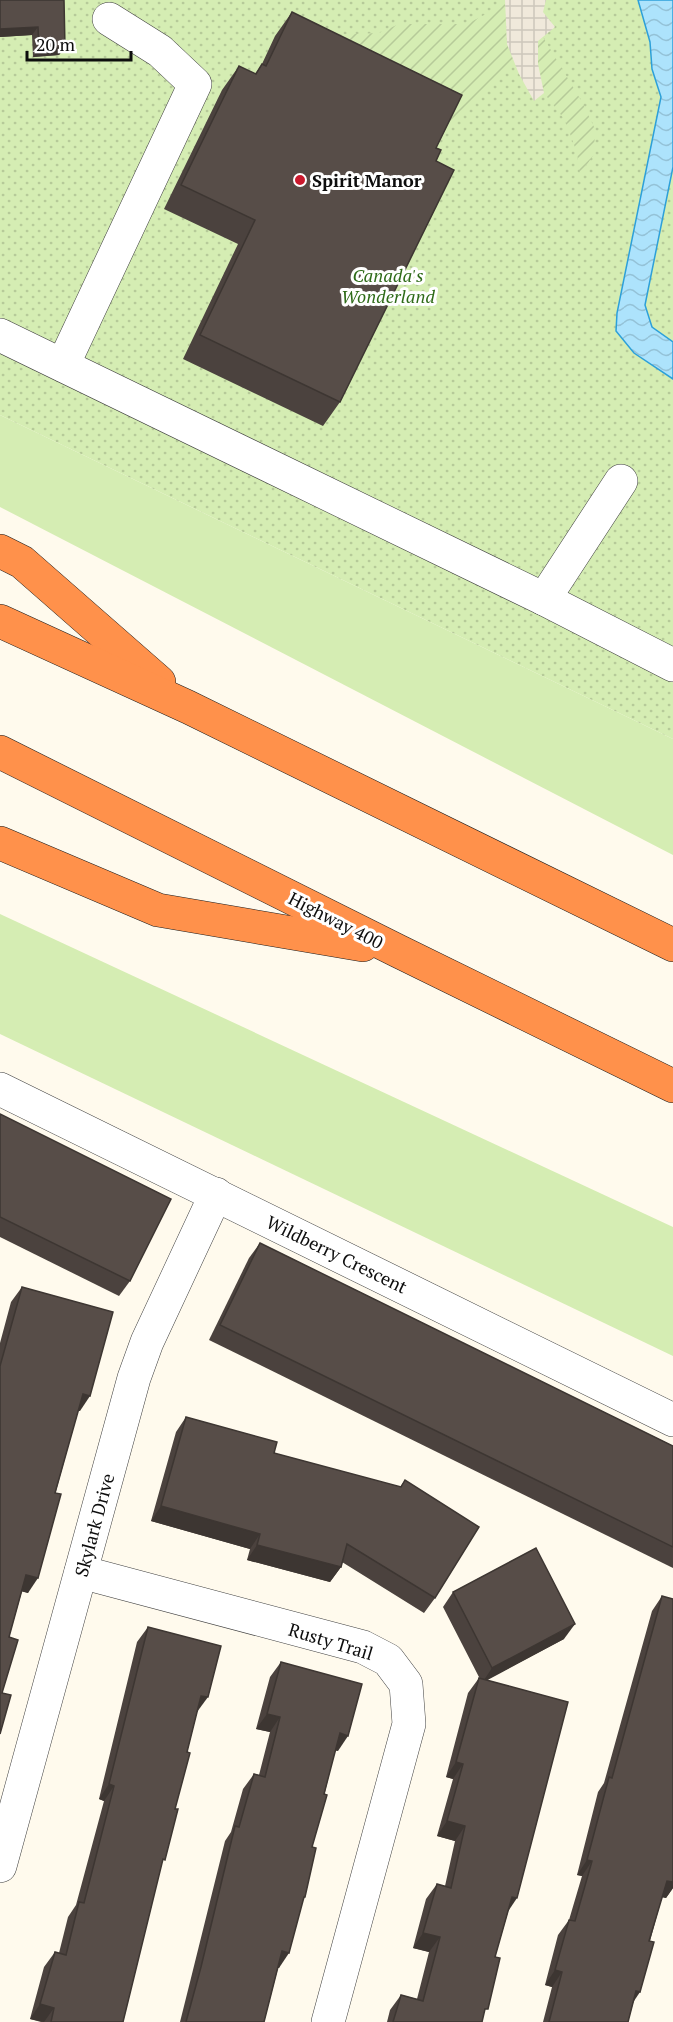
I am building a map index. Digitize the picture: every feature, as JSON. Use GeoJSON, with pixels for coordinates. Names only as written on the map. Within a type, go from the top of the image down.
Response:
{"type":"FeatureCollection","features":[{"type":"Feature","properties":{"kind":"highway"},"geometry":{"type":"LineString","coordinates":[[0,551],[22,562],[188,707]]}},
{"type":"Feature","properties":{"kind":"highway"},"geometry":{"type":"LineString","coordinates":[[0,621],[188,707],[673,945]]}},
{"type":"Feature","properties":{"kind":"highway","name":"Highway 400"},"geometry":{"type":"LineString","coordinates":[[0,752],[673,1086]]}},
{"type":"Feature","properties":{"kind":"highway"},"geometry":{"type":"LineString","coordinates":[[0,843],[158,910],[398,951]]}},
{"type":"Feature","properties":{"kind":"street"},"geometry":{"type":"LineString","coordinates":[[63,366],[195,84],[160,51],[109,19]]}},
{"type":"Feature","properties":{"kind":"street"},"geometry":{"type":"LineString","coordinates":[[0,335],[544,599],[673,665]]}},
{"type":"Feature","properties":{"kind":"street"},"geometry":{"type":"LineString","coordinates":[[544,599],[621,481]]}},
{"type":"Feature","properties":{"kind":"street","name":"Wildberry Crescent"},"geometry":{"type":"LineString","coordinates":[[0,1089],[673,1420]]}},
{"type":"Feature","properties":{"kind":"street","name":"Skylark Drive"},"geometry":{"type":"LineString","coordinates":[[0,1866],[134,1378],[147,1342],[216,1194]]}},
{"type":"Feature","properties":{"kind":"street","name":"Rusty Trail"},"geometry":{"type":"LineString","coordinates":[[81,1572],[363,1647],[388,1659],[406,1684],[409,1724],[328,2022]]}},
{"type":"Feature","properties":{"kind":"green space","name":"Canada's Wonderland"},"geometry":{"type":"Polygon","coordinates":[[[0,0],[673,0],[673,739],[0,415],[0,0]]]}},
{"type":"Feature","properties":{"kind":"green space"},"geometry":{"type":"Polygon","coordinates":[[[505,4],[507,44],[514,61],[446,131],[406,180],[326,35],[379,33],[399,24],[467,24],[505,4]]]}},
{"type":"Feature","properties":{"kind":"green space"},"geometry":{"type":"Polygon","coordinates":[[[543,37],[582,102],[595,129],[594,154],[580,175],[577,153],[565,120],[544,93],[538,64],[538,40],[543,37]]]}},
{"type":"Feature","properties":{"kind":"green space"},"geometry":{"type":"Polygon","coordinates":[[[0,415],[673,739],[673,855],[0,507],[0,415]]]}},
{"type":"Feature","properties":{"kind":"green space"},"geometry":{"type":"Polygon","coordinates":[[[0,914],[673,1227],[673,1356],[0,1034],[0,914]]]}},
{"type":"Feature","properties":{"kind":"shaded area"},"geometry":{"type":"Polygon","coordinates":[[[505,0],[546,0],[543,12],[555,27],[538,41],[538,64],[544,93],[534,101],[519,74],[507,44],[505,0]]]}},
{"type":"Feature","properties":{"kind":"water"},"geometry":{"type":"Polygon","coordinates":[[[638,0],[673,0],[673,167],[645,305],[652,327],[673,342],[673,379],[634,353],[616,331],[617,313],[661,97],[652,69],[650,42],[638,0]]]}},
{"type":"Feature","properties":{"kind":"building"},"geometry":{"type":"Polygon","coordinates":[[[0,0],[64,0],[65,47],[39,49],[38,27],[0,29],[0,0]]]}},
{"type":"Feature","properties":{"kind":"building","name":"Spirit Manor"},"geometry":{"type":"Polygon","coordinates":[[[292,12],[462,95],[436,148],[441,150],[436,161],[454,170],[340,402],[200,335],[255,220],[181,185],[239,66],[256,74],[262,64],[266,66],[292,12]]]}},
{"type":"Feature","properties":{"kind":"building"},"geometry":{"type":"Polygon","coordinates":[[[0,1114],[171,1199],[130,1281],[0,1217],[0,1114]]]}},
{"type":"Feature","properties":{"kind":"building"},"geometry":{"type":"Polygon","coordinates":[[[260,1243],[673,1446],[673,1547],[220,1325],[260,1243]]]}},
{"type":"Feature","properties":{"kind":"building"},"geometry":{"type":"Polygon","coordinates":[[[22,1287],[113,1312],[90,1396],[83,1394],[55,1493],[61,1494],[38,1578],[26,1575],[9,1637],[18,1640],[2,1693],[11,1695],[0,1734],[0,1366],[22,1287]]]}},
{"type":"Feature","properties":{"kind":"building"},"geometry":{"type":"Polygon","coordinates":[[[186,1417],[277,1442],[274,1453],[401,1487],[405,1480],[479,1527],[435,1598],[347,1544],[341,1567],[257,1545],[260,1534],[161,1506],[186,1417]]]}},
{"type":"Feature","properties":{"kind":"building"},"geometry":{"type":"Polygon","coordinates":[[[536,1548],[575,1624],[492,1668],[453,1592],[536,1548]]]}},
{"type":"Feature","properties":{"kind":"building"},"geometry":{"type":"Polygon","coordinates":[[[662,1596],[673,1599],[673,1882],[667,1881],[649,1941],[654,1942],[640,1992],[636,1991],[628,2022],[549,2022],[562,1972],[555,1970],[569,1920],[575,1921],[592,1861],[587,1860],[609,1777],[612,1778],[662,1596]]]}},
{"type":"Feature","properties":{"kind":"building"},"geometry":{"type":"Polygon","coordinates":[[[148,1627],[221,1646],[208,1697],[201,1696],[187,1752],[190,1753],[175,1809],[178,1809],[165,1860],[163,1859],[123,2022],[51,2022],[54,2008],[40,2004],[55,1952],[66,1955],[79,1902],[84,1903],[114,1786],[109,1784],[148,1627]]]}},
{"type":"Feature","properties":{"kind":"building"},"geometry":{"type":"Polygon","coordinates":[[[281,1662],[362,1684],[348,1736],[340,1733],[324,1794],[327,1795],[312,1847],[316,1848],[305,1897],[289,1953],[282,1951],[264,2022],[186,2022],[235,1826],[239,1827],[254,1774],[265,1777],[280,1717],[267,1714],[281,1662]]]}},
{"type":"Feature","properties":{"kind":"building"},"geometry":{"type":"Polygon","coordinates":[[[479,1678],[568,1702],[517,1898],[512,1897],[495,1957],[500,1958],[488,2009],[485,2009],[482,2022],[393,2022],[401,1995],[423,2001],[440,1937],[423,1933],[437,1884],[451,1888],[465,1826],[447,1821],[463,1764],[456,1762],[479,1678]]]}},
{"type":"Feature","properties":{"kind":"place","name":"Spirit Manor"},"geometry":{"type":"Point","coordinates":[300,180]}}]}
